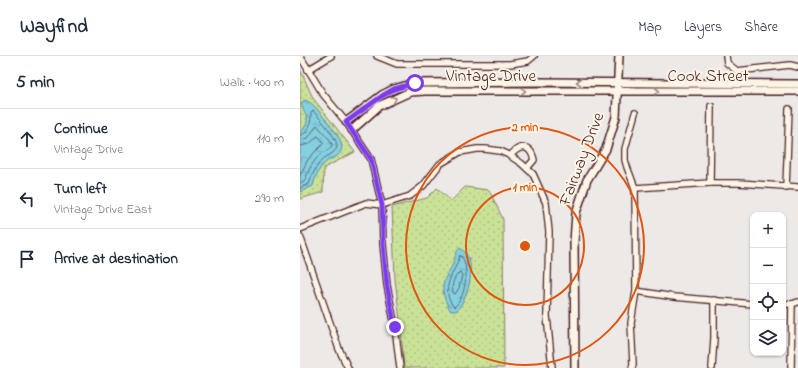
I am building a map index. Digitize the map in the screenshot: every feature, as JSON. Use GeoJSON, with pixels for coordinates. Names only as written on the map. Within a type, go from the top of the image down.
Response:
{"type":"FeatureCollection","features":[{"type":"Feature","properties":{"kind":"street"},"geometry":{"type":"LineString","coordinates":[[300,56],[323,94],[352,130],[371,159],[382,205],[383,244],[387,286],[395,327],[399,368]]}},
{"type":"Feature","properties":{"kind":"street"},"geometry":{"type":"LineString","coordinates":[[308,70],[331,56]]}},
{"type":"Feature","properties":{"kind":"street"},"geometry":{"type":"LineString","coordinates":[[377,56],[397,64],[510,64],[528,61],[534,56]]}},
{"type":"Feature","properties":{"kind":"street","name":"Fairway Drive"},"geometry":{"type":"LineString","coordinates":[[575,368],[574,242],[576,213],[587,180],[606,150],[616,117],[619,56]]}},
{"type":"Feature","properties":{"kind":"street"},"geometry":{"type":"LineString","coordinates":[[726,56],[727,63],[737,71],[790,65],[798,67]]}},
{"type":"Feature","properties":{"kind":"street","name":"Cook Street"},"geometry":{"type":"LineString","coordinates":[[618,82],[798,84]]}},
{"type":"Feature","properties":{"kind":"street","name":"Vintage Drive"},"geometry":{"type":"LineString","coordinates":[[346,122],[388,92],[415,83],[618,82]]}},
{"type":"Feature","properties":{"kind":"street","name":"Cook Street"},"geometry":{"type":"LineString","coordinates":[[618,91],[798,91]]}},
{"type":"Feature","properties":{"kind":"street","name":"Vintage Drive"},"geometry":{"type":"LineString","coordinates":[[352,130],[380,106],[410,92],[618,91]]}},
{"type":"Feature","properties":{"kind":"street"},"geometry":{"type":"LineString","coordinates":[[710,183],[711,106]]}},
{"type":"Feature","properties":{"kind":"street"},"geometry":{"type":"LineString","coordinates":[[786,187],[789,109]]}},
{"type":"Feature","properties":{"kind":"street"},"geometry":{"type":"LineString","coordinates":[[632,368],[631,323],[636,291],[635,188],[624,155],[635,113]]}},
{"type":"Feature","properties":{"kind":"street"},"geometry":{"type":"LineString","coordinates":[[510,156],[518,148],[528,149],[534,160],[527,168]]}},
{"type":"Feature","properties":{"kind":"street"},"geometry":{"type":"LineString","coordinates":[[300,229],[366,203],[382,205],[410,196],[423,186],[440,164],[460,152],[485,149],[500,151],[510,156],[527,168],[537,182],[546,203],[549,232],[547,316],[552,368]]}},
{"type":"Feature","properties":{"kind":"street"},"geometry":{"type":"LineString","coordinates":[[635,188],[710,183],[738,183],[798,187]]}},
{"type":"Feature","properties":{"kind":"street"},"geometry":{"type":"LineString","coordinates":[[300,236],[339,349],[348,368]]}},
{"type":"Feature","properties":{"kind":"street"},"geometry":{"type":"LineString","coordinates":[[636,291],[674,297],[750,304]]}},
{"type":"Feature","properties":{"kind":"street"},"geometry":{"type":"LineString","coordinates":[[712,368],[714,300]]}},
{"type":"Feature","properties":{"kind":"street"},"geometry":{"type":"LineString","coordinates":[[786,304],[798,302]]}},
{"type":"Feature","properties":{"kind":"street"},"geometry":{"type":"LineString","coordinates":[[791,368],[792,304]]}},
{"type":"Feature","properties":{"kind":"green space"},"geometry":{"type":"Polygon","coordinates":[[[300,69],[313,98],[355,152],[324,168],[323,192],[300,199],[300,69]]]}},
{"type":"Feature","properties":{"kind":"green space"},"geometry":{"type":"Polygon","coordinates":[[[465,187],[489,190],[503,219],[504,368],[404,368],[395,279],[392,207],[427,198],[437,188],[451,201],[465,187]]]}},
{"type":"Feature","properties":{"kind":"water"},"geometry":{"type":"Polygon","coordinates":[[[305,100],[314,106],[327,121],[339,138],[342,148],[341,152],[337,156],[327,161],[322,166],[317,174],[313,186],[300,192],[300,132],[304,128],[307,121],[301,103],[305,100]]]}},
{"type":"Feature","properties":{"kind":"water"},"geometry":{"type":"Polygon","coordinates":[[[460,248],[466,253],[469,261],[471,270],[470,279],[465,298],[461,305],[456,311],[451,311],[444,296],[443,285],[460,248]]]}},
{"type":"Feature","properties":{"kind":"route"},"geometry":{"type":"LineString","coordinates":[[395,327],[387,286],[383,244],[382,205],[371,159],[346,122],[394,89],[415,83]]}}]}
